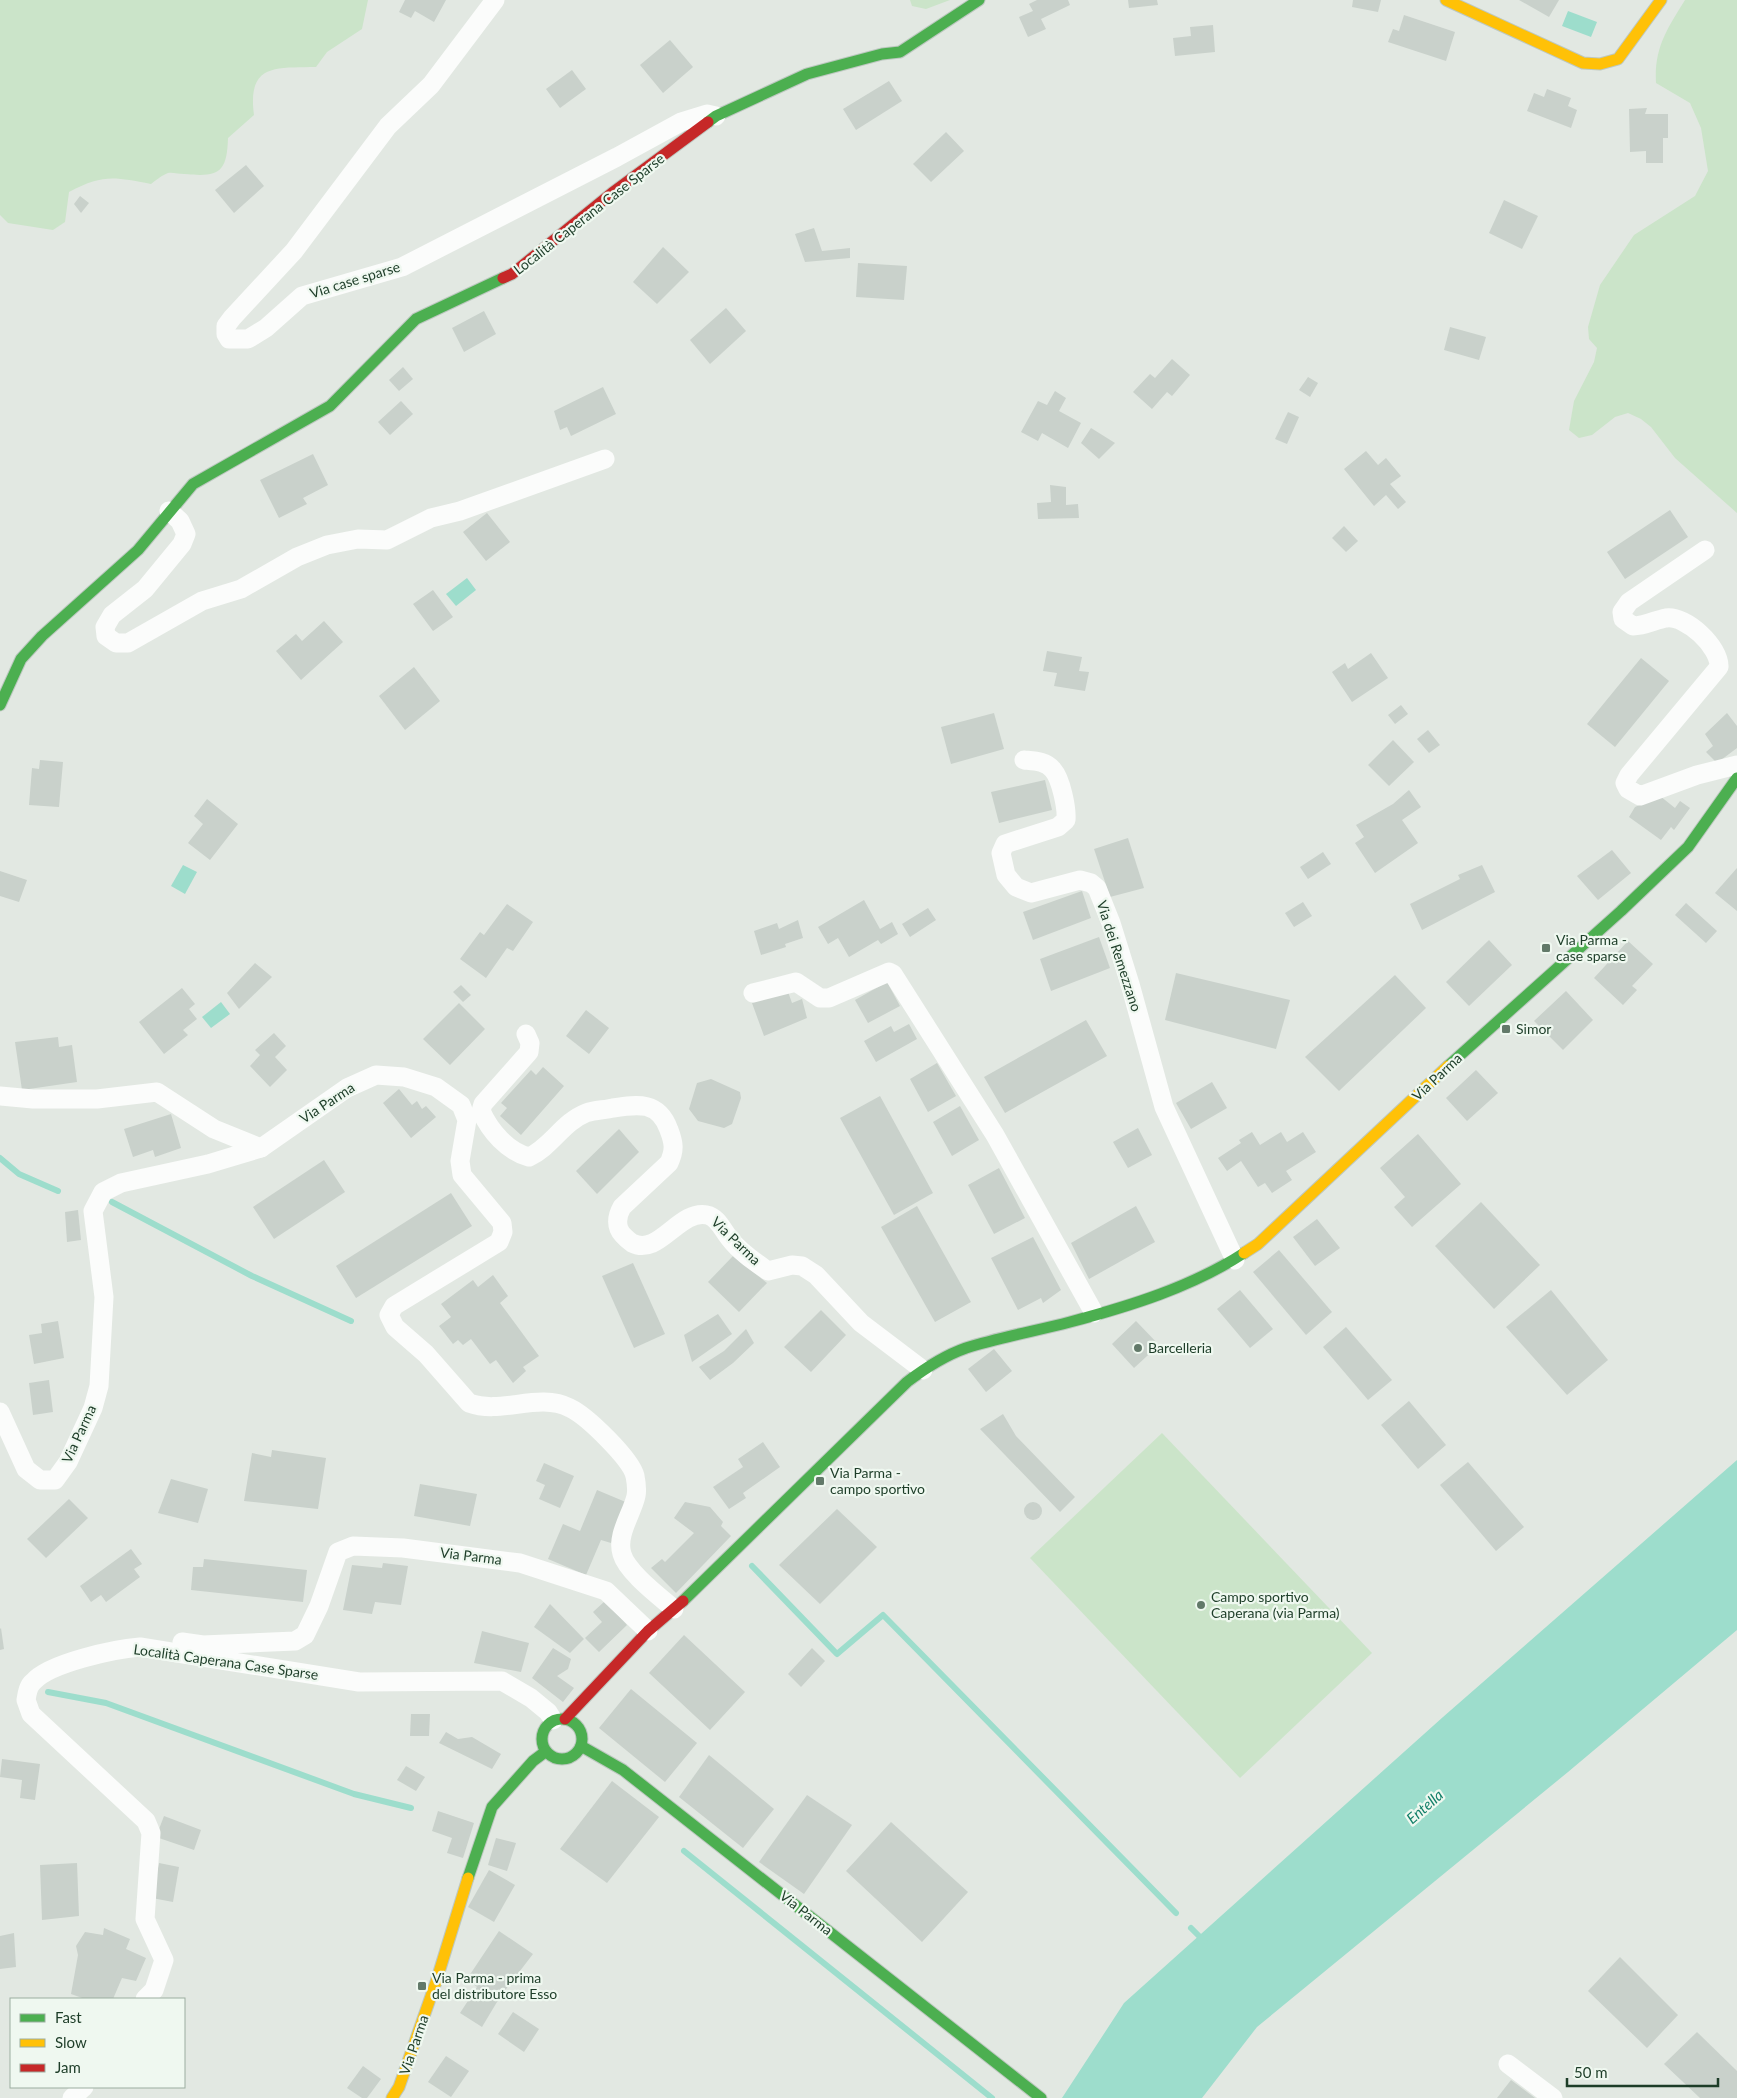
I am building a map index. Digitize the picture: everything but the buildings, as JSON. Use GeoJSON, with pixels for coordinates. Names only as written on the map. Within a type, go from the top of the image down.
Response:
{"type":"FeatureCollection","features":[{"type":"Feature","properties":{"kind":"main road","name":"Località Caperana Case Sparse"},"geometry":{"type":"LineString","coordinates":[[0,705],[21,659],[42,636],[138,550],[193,484],[330,406],[416,319],[512,274],[612,193],[716,116],[807,74],[882,54],[900,52],[979,0]]}},
{"type":"Feature","properties":{"kind":"main road"},"geometry":{"type":"LineString","coordinates":[[1446,0],[1461,5],[1583,63],[1600,64],[1618,59],[1661,0]]}},
{"type":"Feature","properties":{"kind":"main road","name":"Via Parma"},"geometry":{"type":"LineString","coordinates":[[559,1720],[648,1631],[699,1587],[907,1382],[923,1370],[965,1348],[1072,1321],[1170,1291],[1235,1260],[1258,1244],[1487,1030],[1621,911],[1681,854],[1737,778]]}},
{"type":"Feature","properties":{"kind":"main road"},"geometry":{"type":"LineString","coordinates":[[559,1720],[573,1722],[580,1729],[582,1737],[581,1746],[576,1754],[560,1760],[545,1752],[541,1743],[542,1734],[546,1726],[559,1720]]}},
{"type":"Feature","properties":{"kind":"main road","name":"Via Parma"},"geometry":{"type":"LineString","coordinates":[[581,1746],[623,1770],[1040,2098]]}},
{"type":"Feature","properties":{"kind":"main road","name":"Via Parma"},"geometry":{"type":"LineString","coordinates":[[392,2098],[399,2087],[436,1982],[466,1883],[492,1807],[522,1772],[545,1752]]}},
{"type":"Feature","properties":{"kind":"street","name":"Via case sparse"},"geometry":{"type":"LineString","coordinates":[[495,0],[431,85],[388,126],[294,250],[232,318],[226,326],[226,334],[229,339],[248,339],[260,332],[302,296],[402,267],[694,116],[707,114],[716,116]]}},
{"type":"Feature","properties":{"kind":"street"},"geometry":{"type":"LineString","coordinates":[[169,511],[180,521],[186,534],[182,544],[145,589],[112,615],[105,627],[106,636],[116,643],[128,643],[202,602],[241,589],[297,557],[327,545],[358,539],[387,540],[431,518],[460,511],[605,458]]}},
{"type":"Feature","properties":{"kind":"street"},"geometry":{"type":"LineString","coordinates":[[1705,550],[1624,606],[1623,618],[1633,626],[1646,626],[1667,618],[1687,624],[1707,639],[1719,659],[1719,667],[1629,775],[1626,783],[1628,789],[1640,796],[1697,775],[1737,765]]}},
{"type":"Feature","properties":{"kind":"street","name":"Via dei Remezzano"},"geometry":{"type":"LineString","coordinates":[[1024,760],[1041,762],[1053,769],[1067,810],[1066,820],[1058,827],[1005,844],[1001,854],[1006,875],[1016,887],[1031,893],[1080,880],[1091,883],[1097,888],[1111,923],[1130,984],[1164,1108],[1235,1260]]}},
{"type":"Feature","properties":{"kind":"street"},"geometry":{"type":"LineString","coordinates":[[753,992],[796,982],[820,998],[829,998],[888,972],[894,974],[995,1134],[1094,1313]]}},
{"type":"Feature","properties":{"kind":"street","name":"Via Parma"},"geometry":{"type":"LineString","coordinates":[[526,1034],[530,1043],[529,1052],[484,1104],[481,1111],[488,1126],[504,1143],[521,1155],[529,1157],[538,1153],[572,1121],[587,1112],[636,1105],[650,1107],[665,1118],[674,1144],[673,1154],[669,1162],[622,1207],[618,1215],[620,1229],[628,1240],[638,1246],[652,1244],[683,1220],[698,1214],[709,1215],[720,1224],[730,1239],[741,1250],[768,1271],[792,1265],[802,1266],[816,1276],[861,1323],[923,1370]]}},
{"type":"Feature","properties":{"kind":"street","name":"Via Parma"},"geometry":{"type":"LineString","coordinates":[[0,1412],[26,1469],[40,1480],[55,1480],[68,1462],[93,1408],[99,1386],[104,1298],[93,1211],[103,1192],[121,1183],[208,1164],[262,1148],[347,1088],[376,1075],[404,1077],[436,1087],[462,1105],[466,1120],[460,1161],[462,1176],[495,1212],[502,1223],[503,1232],[499,1242],[402,1299],[394,1306],[390,1315],[395,1327],[426,1354],[469,1402],[479,1406],[498,1407],[549,1402],[570,1407],[587,1418],[599,1429],[635,1476],[636,1494],[620,1541],[622,1554],[627,1564],[674,1609]]}},
{"type":"Feature","properties":{"kind":"street"},"geometry":{"type":"LineString","coordinates":[[0,1096],[33,1100],[97,1099],[157,1092],[214,1129],[262,1148]]}},
{"type":"Feature","properties":{"kind":"street","name":"Via Parma"},"geometry":{"type":"LineString","coordinates":[[157,1649],[164,1642],[172,1640],[202,1645],[295,1641],[305,1635],[319,1606],[338,1552],[352,1546],[404,1548],[520,1563],[606,1591],[648,1631]]}},
{"type":"Feature","properties":{"kind":"street","name":"Località Caperana Case Sparse"},"geometry":{"type":"LineString","coordinates":[[146,1998],[154,1990],[164,1960],[144,1919],[151,1833],[146,1821],[31,1714],[26,1700],[33,1681],[58,1667],[115,1649],[140,1647],[358,1682],[502,1681],[531,1698],[559,1720]]}},
{"type":"Feature","properties":{"kind":"street"},"geometry":{"type":"LineString","coordinates":[[1508,2064],[1553,2098]]}},
{"type":"Feature","properties":{"kind":"street"},"geometry":{"type":"LineString","coordinates":[[72,2098],[83,2088]]}},
{"type":"Feature","properties":{"kind":"shaded area"},"geometry":{"type":"Polygon","coordinates":[[[0,0],[368,0],[362,29],[327,52],[316,67],[277,69],[267,72],[260,77],[255,86],[253,98],[254,115],[228,138],[223,166],[218,171],[205,175],[168,173],[151,184],[118,179],[91,182],[69,192],[65,222],[53,230],[8,223],[0,215],[0,0]]]}},
{"type":"Feature","properties":{"kind":"shaded area"},"geometry":{"type":"Polygon","coordinates":[[[910,0],[950,0],[926,9],[912,6],[910,0]]]}},
{"type":"Feature","properties":{"kind":"shaded area"},"geometry":{"type":"Polygon","coordinates":[[[1685,0],[1737,0],[1737,513],[1675,458],[1651,427],[1641,419],[1628,413],[1615,417],[1592,435],[1579,438],[1569,430],[1574,401],[1594,362],[1597,348],[1589,339],[1588,327],[1600,285],[1634,235],[1695,196],[1708,171],[1701,128],[1690,103],[1656,83],[1657,59],[1663,39],[1685,0]]]}},
{"type":"Feature","properties":{"kind":"shaded area","name":"Campo sportivo Caperana (via Parma)"},"geometry":{"type":"Polygon","coordinates":[[[1162,1433],[1372,1653],[1240,1778],[1030,1558],[1162,1433]]]}},
{"type":"Feature","properties":{"kind":"water"},"geometry":{"type":"Polygon","coordinates":[[[1568,11],[1597,22],[1591,37],[1562,26],[1568,11]]]}},
{"type":"Feature","properties":{"kind":"water"},"geometry":{"type":"Polygon","coordinates":[[[467,578],[476,590],[456,606],[446,594],[467,578]]]}},
{"type":"Feature","properties":{"kind":"water"},"geometry":{"type":"Polygon","coordinates":[[[183,865],[197,872],[185,894],[171,886],[183,865]]]}},
{"type":"Feature","properties":{"kind":"water"},"geometry":{"type":"Polygon","coordinates":[[[221,1002],[230,1014],[211,1028],[202,1017],[221,1002]]]}},
{"type":"Feature","properties":{"kind":"water","name":"Entella"},"geometry":{"type":"Polygon","coordinates":[[[1737,1460],[1737,1630],[1568,1772],[1257,2027],[1202,2098],[1062,2098],[1124,2003],[1443,1717],[1737,1460]]]}},
{"type":"Feature","properties":{"kind":"waterway"},"geometry":{"type":"LineString","coordinates":[[0,1158],[19,1174],[58,1191]]}},
{"type":"Feature","properties":{"kind":"waterway"},"geometry":{"type":"LineString","coordinates":[[112,1202],[252,1276],[351,1321]]}},
{"type":"Feature","properties":{"kind":"waterway"},"geometry":{"type":"LineString","coordinates":[[752,1566],[837,1654],[883,1615],[1176,1913]]}},
{"type":"Feature","properties":{"kind":"waterway"},"geometry":{"type":"LineString","coordinates":[[48,1692],[106,1703],[354,1794],[411,1808]]}},
{"type":"Feature","properties":{"kind":"waterway"},"geometry":{"type":"LineString","coordinates":[[684,1851],[992,2098]]}},
{"type":"Feature","properties":{"kind":"waterway"},"geometry":{"type":"LineString","coordinates":[[1191,1928],[1204,1941]]}},
{"type":"Feature","properties":{"kind":"traffic: fast"},"geometry":{"type":"LineString","coordinates":[[708,122],[716,116],[807,74],[882,54],[900,52],[979,0]]}},
{"type":"Feature","properties":{"kind":"traffic: fast"},"geometry":{"type":"LineString","coordinates":[[0,705],[21,659],[42,636],[138,550],[193,484],[330,406],[416,319],[503,278]]}},
{"type":"Feature","properties":{"kind":"traffic: fast"},"geometry":{"type":"LineString","coordinates":[[1448,1066],[1621,911],[1688,847],[1737,778]]}},
{"type":"Feature","properties":{"kind":"traffic: fast"},"geometry":{"type":"LineString","coordinates":[[683,1601],[907,1382],[928,1367],[966,1348],[1093,1316],[1138,1302],[1182,1286],[1244,1253]]}},
{"type":"Feature","properties":{"kind":"traffic: fast"},"geometry":{"type":"LineString","coordinates":[[566,1719],[573,1722],[579,1728],[582,1739],[581,1747],[573,1756],[566,1759],[558,1759],[551,1756],[543,1747],[542,1735],[545,1728],[554,1720],[566,1719]]}},
{"type":"Feature","properties":{"kind":"traffic: fast"},"geometry":{"type":"LineString","coordinates":[[581,1746],[623,1770],[1041,2098]]}},
{"type":"Feature","properties":{"kind":"traffic: fast"},"geometry":{"type":"LineString","coordinates":[[468,1878],[492,1807],[533,1761],[545,1752]]}},
{"type":"Feature","properties":{"kind":"traffic: slow"},"geometry":{"type":"LineString","coordinates":[[1446,0],[1583,63],[1600,64],[1618,59],[1661,0]]}},
{"type":"Feature","properties":{"kind":"traffic: slow"},"geometry":{"type":"LineString","coordinates":[[1244,1253],[1258,1244],[1448,1066]]}},
{"type":"Feature","properties":{"kind":"traffic: slow"},"geometry":{"type":"LineString","coordinates":[[392,2098],[399,2087],[436,1982],[468,1878]]}},
{"type":"Feature","properties":{"kind":"traffic: jam"},"geometry":{"type":"LineString","coordinates":[[503,278],[512,274],[612,193],[708,122]]}},
{"type":"Feature","properties":{"kind":"traffic: jam"},"geometry":{"type":"LineString","coordinates":[[565,1719],[648,1631],[683,1601]]}},
{"type":"Feature","properties":{"kind":"place","name":"Via Parma - case sparse"},"geometry":{"type":"Point","coordinates":[1546,948]}},
{"type":"Feature","properties":{"kind":"place","name":"Simor"},"geometry":{"type":"Point","coordinates":[1506,1029]}},
{"type":"Feature","properties":{"kind":"place","name":"Barcelleria"},"geometry":{"type":"Point","coordinates":[1138,1348]}},
{"type":"Feature","properties":{"kind":"place","name":"Via Parma - campo sportivo"},"geometry":{"type":"Point","coordinates":[820,1481]}},
{"type":"Feature","properties":{"kind":"place","name":"Campo sportivo Caperana (via Parma)"},"geometry":{"type":"Point","coordinates":[1201,1605]}},
{"type":"Feature","properties":{"kind":"place","name":"Via Parma - prima del distributore Esso"},"geometry":{"type":"Point","coordinates":[422,1986]}}]}
